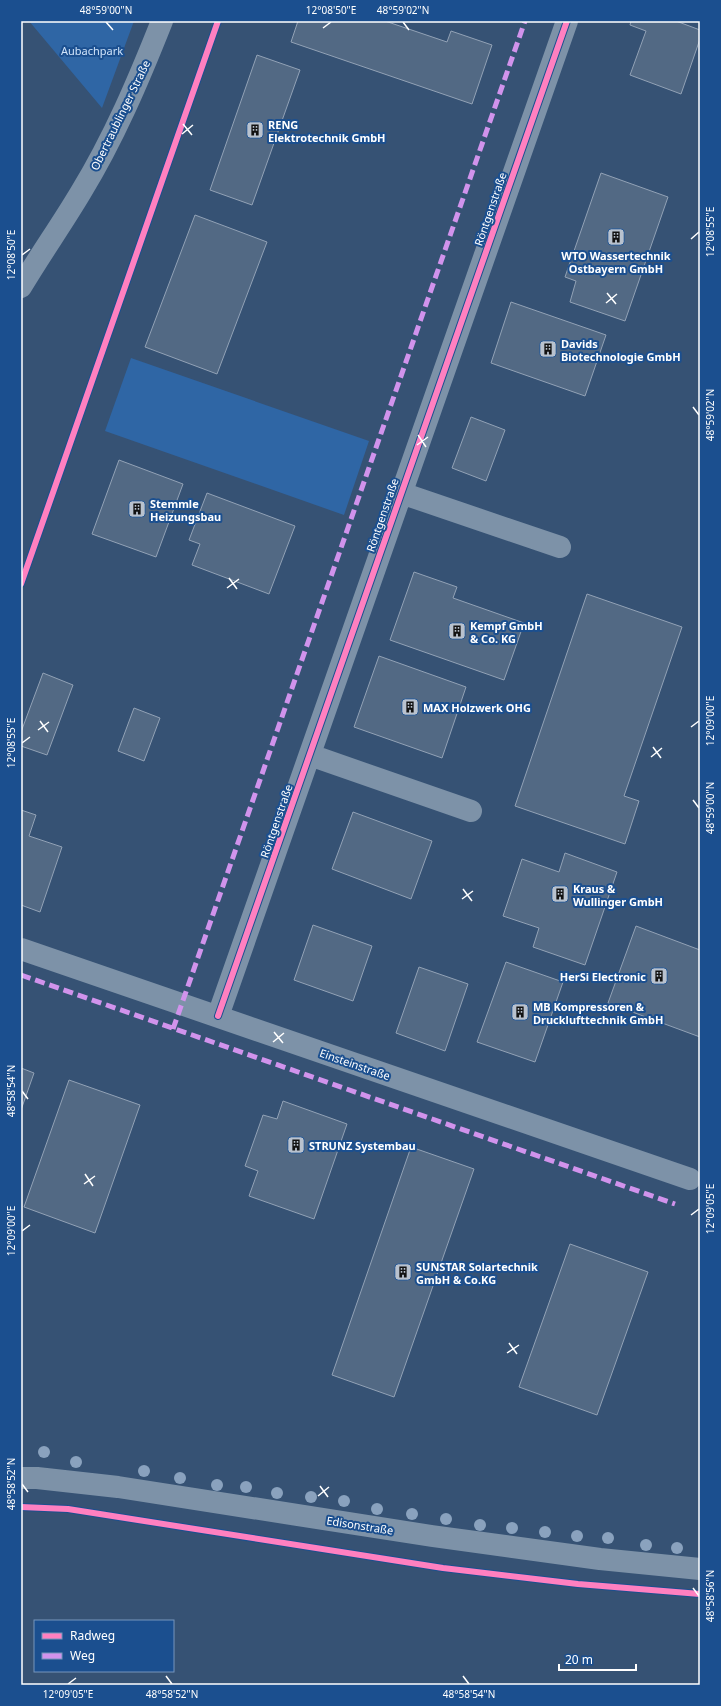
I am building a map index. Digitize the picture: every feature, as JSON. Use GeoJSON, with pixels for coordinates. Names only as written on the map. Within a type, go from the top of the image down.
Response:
{"type":"FeatureCollection","features":[{"type":"Feature","properties":{"kind":"street","name":"Obertraublinger Straße"},"geometry":{"type":"LineString","coordinates":[[21,287],[37,259],[81,192],[113,134],[162,21]]}},
{"type":"Feature","properties":{"kind":"street","name":"Röntgenstraße"},"geometry":{"type":"LineString","coordinates":[[218,1016],[566,21]]}},
{"type":"Feature","properties":{"kind":"street","name":"Röntgenstraße"},"geometry":{"type":"LineString","coordinates":[[400,493],[560,547]]}},
{"type":"Feature","properties":{"kind":"street"},"geometry":{"type":"LineString","coordinates":[[310,755],[471,811]]}},
{"type":"Feature","properties":{"kind":"street","name":"Einsteinstraße"},"geometry":{"type":"LineString","coordinates":[[21,949],[690,1179]]}},
{"type":"Feature","properties":{"kind":"street","name":"Edisonstraße"},"geometry":{"type":"LineString","coordinates":[[21,1478],[37,1478],[118,1487],[440,1537],[600,1559],[700,1569]]}},
{"type":"Feature","properties":{"kind":"green space","name":"Aubachpark"},"geometry":{"type":"Polygon","coordinates":[[[29,21],[134,21],[102,108],[29,21]]]}},
{"type":"Feature","properties":{"kind":"green space"},"geometry":{"type":"Polygon","coordinates":[[[131,358],[369,441],[344,515],[105,431],[131,358]]]}},
{"type":"Feature","properties":{"kind":"building"},"geometry":{"type":"Polygon","coordinates":[[[298,21],[385,21],[447,42],[451,31],[492,45],[472,104],[291,42],[298,21]]]}},
{"type":"Feature","properties":{"kind":"building"},"geometry":{"type":"Polygon","coordinates":[[[631,21],[676,21],[700,30],[700,39],[681,94],[630,75],[646,31],[630,25],[631,21]]]}},
{"type":"Feature","properties":{"kind":"building","name":"RENG Elektrotechnik GmbH"},"geometry":{"type":"Polygon","coordinates":[[[257,55],[300,70],[252,205],[210,190],[257,55]]]}},
{"type":"Feature","properties":{"kind":"building","name":"WTO Wassertechnik Ostbayern GmbH"},"geometry":{"type":"Polygon","coordinates":[[[601,173],[668,197],[625,321],[570,302],[576,281],[565,277],[601,173]]]}},
{"type":"Feature","properties":{"kind":"building"},"geometry":{"type":"Polygon","coordinates":[[[195,215],[267,242],[217,374],[145,347],[195,215]]]}},
{"type":"Feature","properties":{"kind":"building","name":"Davids Biotechnologie GmbH"},"geometry":{"type":"Polygon","coordinates":[[[511,302],[606,335],[585,396],[491,363],[511,302]]]}},
{"type":"Feature","properties":{"kind":"building"},"geometry":{"type":"Polygon","coordinates":[[[471,417],[505,430],[486,481],[452,468],[471,417]]]}},
{"type":"Feature","properties":{"kind":"building","name":"Stemmle Heizungsbau"},"geometry":{"type":"Polygon","coordinates":[[[119,460],[183,484],[156,557],[92,534],[119,460]]]}},
{"type":"Feature","properties":{"kind":"building"},"geometry":{"type":"Polygon","coordinates":[[[207,493],[295,526],[269,594],[192,565],[200,544],[189,540],[207,493]]]}},
{"type":"Feature","properties":{"kind":"building","name":"Kempf GmbH & Co. KG"},"geometry":{"type":"Polygon","coordinates":[[[414,572],[457,587],[453,598],[524,623],[504,680],[390,640],[414,572]]]}},
{"type":"Feature","properties":{"kind":"building"},"geometry":{"type":"Polygon","coordinates":[[[587,594],[682,627],[624,796],[639,801],[625,844],[515,806],[587,594]]]}},
{"type":"Feature","properties":{"kind":"building","name":"MAX Holzwerk OHG"},"geometry":{"type":"Polygon","coordinates":[[[379,656],[466,687],[442,758],[354,727],[379,656]]]}},
{"type":"Feature","properties":{"kind":"building"},"geometry":{"type":"Polygon","coordinates":[[[43,673],[73,685],[47,755],[21,746],[21,732],[43,673]]]}},
{"type":"Feature","properties":{"kind":"building"},"geometry":{"type":"Polygon","coordinates":[[[134,708],[160,718],[144,761],[118,751],[134,708]]]}},
{"type":"Feature","properties":{"kind":"building"},"geometry":{"type":"Polygon","coordinates":[[[21,810],[36,815],[29,836],[62,847],[40,912],[21,905],[21,810]]]}},
{"type":"Feature","properties":{"kind":"building"},"geometry":{"type":"Polygon","coordinates":[[[353,812],[432,841],[411,899],[332,869],[353,812]]]}},
{"type":"Feature","properties":{"kind":"building","name":"Kraus & Wullinger GmbH"},"geometry":{"type":"Polygon","coordinates":[[[565,853],[617,872],[585,965],[533,947],[539,928],[503,916],[522,859],[559,872],[565,853]]]}},
{"type":"Feature","properties":{"kind":"building"},"geometry":{"type":"Polygon","coordinates":[[[313,925],[372,946],[353,1001],[294,980],[313,925]]]}},
{"type":"Feature","properties":{"kind":"building","name":"HerSi Electronic"},"geometry":{"type":"Polygon","coordinates":[[[636,926],[700,950],[700,1037],[608,1003],[636,926]]]}},
{"type":"Feature","properties":{"kind":"building","name":"MB Kompressoren & Drucklufttechnik GmbH"},"geometry":{"type":"Polygon","coordinates":[[[506,962],[563,982],[535,1062],[477,1042],[506,962]]]}},
{"type":"Feature","properties":{"kind":"building"},"geometry":{"type":"Polygon","coordinates":[[[419,967],[468,984],[445,1051],[396,1033],[419,967]]]}},
{"type":"Feature","properties":{"kind":"building"},"geometry":{"type":"Polygon","coordinates":[[[21,1068],[34,1073],[21,1110],[21,1068]]]}},
{"type":"Feature","properties":{"kind":"building"},"geometry":{"type":"Polygon","coordinates":[[[69,1080],[140,1105],[95,1233],[24,1207],[69,1080]]]}},
{"type":"Feature","properties":{"kind":"building","name":"STRUNZ Systembau"},"geometry":{"type":"Polygon","coordinates":[[[283,1101],[347,1124],[314,1219],[249,1196],[258,1171],[245,1166],[263,1115],[277,1119],[283,1101]]]}},
{"type":"Feature","properties":{"kind":"building","name":"SUNSTAR Solartechnik GmbH & Co.KG"},"geometry":{"type":"Polygon","coordinates":[[[411,1147],[474,1169],[394,1397],[332,1375],[411,1147]]]}},
{"type":"Feature","properties":{"kind":"building"},"geometry":{"type":"Polygon","coordinates":[[[570,1244],[648,1272],[597,1415],[519,1387],[570,1244]]]}},
{"type":"Feature","properties":{"kind":"marked path"},"geometry":{"type":"LineString","coordinates":[[173,1029],[525,21]]}},
{"type":"Feature","properties":{"kind":"marked path"},"geometry":{"type":"LineString","coordinates":[[21,975],[675,1204]]}},
{"type":"Feature","properties":{"kind":"cycle path"},"geometry":{"type":"LineString","coordinates":[[21,584],[218,21]]}},
{"type":"Feature","properties":{"kind":"cycle path"},"geometry":{"type":"LineString","coordinates":[[218,1016],[567,21]]}},
{"type":"Feature","properties":{"kind":"cycle path"},"geometry":{"type":"LineString","coordinates":[[21,1507],[68,1509],[443,1568],[578,1584],[700,1594]]}},
{"type":"Feature","properties":{"kind":"place","name":"RENG Elektrotechnik GmbH"},"geometry":{"type":"Point","coordinates":[255,130]}},
{"type":"Feature","properties":{"kind":"place","name":"WTO Wassertechnik Ostbayern GmbH"},"geometry":{"type":"Point","coordinates":[616,237]}},
{"type":"Feature","properties":{"kind":"place","name":"Davids Biotechnologie GmbH"},"geometry":{"type":"Point","coordinates":[548,349]}},
{"type":"Feature","properties":{"kind":"place","name":"Stemmle Heizungsbau"},"geometry":{"type":"Point","coordinates":[137,509]}},
{"type":"Feature","properties":{"kind":"place","name":"Kempf GmbH & Co. KG"},"geometry":{"type":"Point","coordinates":[457,631]}},
{"type":"Feature","properties":{"kind":"place","name":"MAX Holzwerk OHG"},"geometry":{"type":"Point","coordinates":[410,707]}},
{"type":"Feature","properties":{"kind":"place","name":"Kraus & Wullinger GmbH"},"geometry":{"type":"Point","coordinates":[560,894]}},
{"type":"Feature","properties":{"kind":"place","name":"HerSi Electronic"},"geometry":{"type":"Point","coordinates":[659,976]}},
{"type":"Feature","properties":{"kind":"place","name":"MB Kompressoren & Drucklufttechnik GmbH"},"geometry":{"type":"Point","coordinates":[520,1012]}},
{"type":"Feature","properties":{"kind":"place","name":"STRUNZ Systembau"},"geometry":{"type":"Point","coordinates":[296,1145]}},
{"type":"Feature","properties":{"kind":"place","name":"SUNSTAR Solartechnik GmbH & Co.KG"},"geometry":{"type":"Point","coordinates":[403,1272]}}]}
